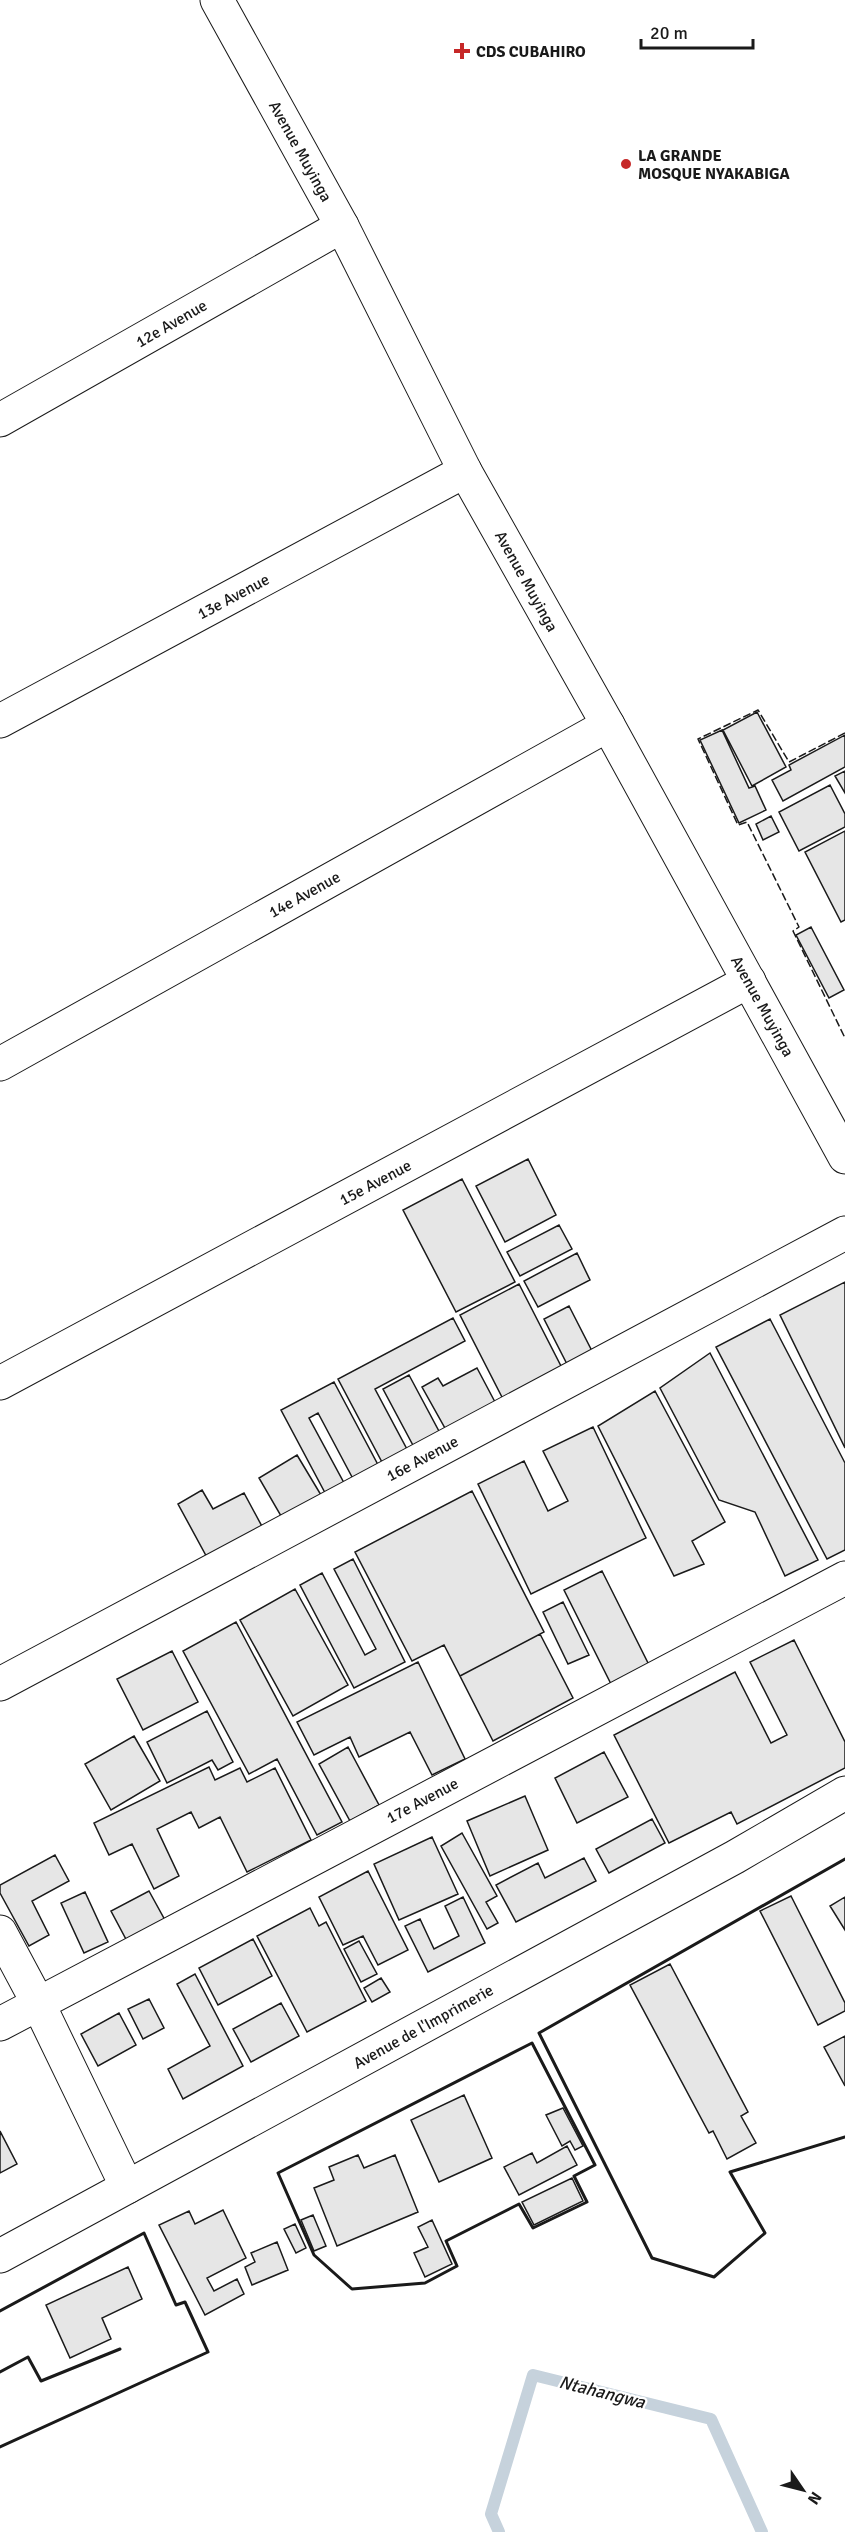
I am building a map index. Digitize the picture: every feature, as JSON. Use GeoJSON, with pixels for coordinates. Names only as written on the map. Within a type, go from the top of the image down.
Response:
{"type":"FeatureCollection","features":[{"type":"Feature","properties":{"kind":"street","name":"Avenue Muyinga"},"geometry":{"type":"LineString","coordinates":[[217,0],[342,225],[465,471],[608,725],[845,1157]]}},
{"type":"Feature","properties":{"kind":"street","name":"12e Avenue"},"geometry":{"type":"LineString","coordinates":[[0,420],[342,225]]}},
{"type":"Feature","properties":{"kind":"street","name":"13e Avenue"},"geometry":{"type":"LineString","coordinates":[[0,721],[465,471]]}},
{"type":"Feature","properties":{"kind":"street","name":"14e Avenue"},"geometry":{"type":"LineString","coordinates":[[0,1064],[608,725]]}},
{"type":"Feature","properties":{"kind":"street","name":"15e Avenue"},"geometry":{"type":"LineString","coordinates":[[0,1383],[749,981]]}},
{"type":"Feature","properties":{"kind":"street","name":"16e Avenue"},"geometry":{"type":"LineString","coordinates":[[0,1684],[845,1233]]}},
{"type":"Feature","properties":{"kind":"street","name":"17e Avenue"},"geometry":{"type":"LineString","coordinates":[[0,2024],[845,1578]]}},
{"type":"Feature","properties":{"kind":"street","name":"Avenue de l'Imprimerie"},"geometry":{"type":"LineString","coordinates":[[0,2256],[735,1857],[845,1793]]}},
{"type":"Feature","properties":{"kind":"street"},"geometry":{"type":"LineString","coordinates":[[0,1932],[38,2003],[127,2187]]}},
{"type":"Feature","properties":{"kind":"building"},"geometry":{"type":"Polygon","coordinates":[[[757,712],[786,767],[752,786],[723,730],[757,712]]]}},
{"type":"Feature","properties":{"kind":"building"},"geometry":{"type":"Polygon","coordinates":[[[722,730],[749,788],[755,786],[766,810],[739,823],[700,740],[722,730]]]}},
{"type":"Feature","properties":{"kind":"building"},"geometry":{"type":"Polygon","coordinates":[[[845,735],[845,767],[783,801],[772,780],[791,770],[789,765],[845,735]]]}},
{"type":"Feature","properties":{"kind":"building"},"geometry":{"type":"Polygon","coordinates":[[[845,771],[845,793],[835,776],[845,771]]]}},
{"type":"Feature","properties":{"kind":"building"},"geometry":{"type":"Polygon","coordinates":[[[830,785],[845,814],[845,827],[799,851],[779,812],[830,785]]]}},
{"type":"Feature","properties":{"kind":"building"},"geometry":{"type":"Polygon","coordinates":[[[771,816],[779,832],[763,840],[756,824],[771,816]]]}},
{"type":"Feature","properties":{"kind":"building"},"geometry":{"type":"Polygon","coordinates":[[[845,831],[845,920],[841,922],[805,852],[845,831]]]}},
{"type":"Feature","properties":{"kind":"building"},"geometry":{"type":"Polygon","coordinates":[[[811,927],[844,990],[829,998],[796,935],[811,927]]]}},
{"type":"Feature","properties":{"kind":"building"},"geometry":{"type":"Polygon","coordinates":[[[528,1159],[556,1215],[505,1242],[476,1186],[528,1159]]]}},
{"type":"Feature","properties":{"kind":"building"},"geometry":{"type":"Polygon","coordinates":[[[462,1179],[515,1282],[456,1312],[403,1210],[462,1179]]]}},
{"type":"Feature","properties":{"kind":"building"},"geometry":{"type":"Polygon","coordinates":[[[559,1225],[572,1249],[520,1276],[507,1252],[559,1225]]]}},
{"type":"Feature","properties":{"kind":"building"},"geometry":{"type":"Polygon","coordinates":[[[577,1253],[590,1280],[538,1307],[524,1281],[577,1253]]]}},
{"type":"Feature","properties":{"kind":"building"},"geometry":{"type":"Polygon","coordinates":[[[845,1282],[845,1448],[780,1315],[845,1282]]]}},
{"type":"Feature","properties":{"kind":"building"},"geometry":{"type":"Polygon","coordinates":[[[519,1284],[563,1370],[504,1401],[460,1315],[519,1284]]]}},
{"type":"Feature","properties":{"kind":"building"},"geometry":{"type":"Polygon","coordinates":[[[569,1306],[594,1355],[569,1368],[544,1319],[569,1306]]]}},
{"type":"Feature","properties":{"kind":"building"},"geometry":{"type":"Polygon","coordinates":[[[453,1318],[465,1341],[375,1389],[417,1468],[392,1481],[338,1379],[453,1318]]]}},
{"type":"Feature","properties":{"kind":"building"},"geometry":{"type":"Polygon","coordinates":[[[770,1319],[845,1463],[845,1550],[827,1559],[716,1347],[770,1319]]]}},
{"type":"Feature","properties":{"kind":"building"},"geometry":{"type":"Polygon","coordinates":[[[710,1353],[818,1560],[785,1576],[755,1512],[719,1500],[660,1388],[710,1353]]]}},
{"type":"Feature","properties":{"kind":"building"},"geometry":{"type":"Polygon","coordinates":[[[477,1368],[504,1419],[450,1437],[422,1387],[438,1378],[443,1386],[477,1368]]]}},
{"type":"Feature","properties":{"kind":"building"},"geometry":{"type":"Polygon","coordinates":[[[409,1375],[449,1450],[423,1464],[383,1389],[409,1375]]]}},
{"type":"Feature","properties":{"kind":"building"},"geometry":{"type":"Polygon","coordinates":[[[334,1382],[385,1478],[360,1492],[318,1413],[309,1418],[350,1494],[331,1504],[281,1410],[334,1382]]]}},
{"type":"Feature","properties":{"kind":"building"},"geometry":{"type":"Polygon","coordinates":[[[655,1391],[725,1522],[692,1541],[704,1564],[674,1576],[598,1426],[655,1391]]]}},
{"type":"Feature","properties":{"kind":"building"},"geometry":{"type":"Polygon","coordinates":[[[593,1427],[646,1538],[531,1594],[478,1484],[524,1461],[548,1511],[568,1501],[543,1451],[593,1427]]]}},
{"type":"Feature","properties":{"kind":"building"},"geometry":{"type":"Polygon","coordinates":[[[297,1455],[327,1505],[288,1528],[259,1478],[297,1455]]]}},
{"type":"Feature","properties":{"kind":"building"},"geometry":{"type":"Polygon","coordinates":[[[202,1490],[213,1509],[244,1493],[271,1543],[216,1574],[178,1504],[202,1490]]]}},
{"type":"Feature","properties":{"kind":"building"},"geometry":{"type":"Polygon","coordinates":[[[472,1491],[544,1632],[460,1676],[444,1645],[412,1661],[355,1552],[472,1491]]]}},
{"type":"Feature","properties":{"kind":"building"},"geometry":{"type":"Polygon","coordinates":[[[353,1559],[405,1662],[354,1688],[300,1585],[322,1573],[365,1655],[376,1649],[334,1569],[353,1559]]]}},
{"type":"Feature","properties":{"kind":"building"},"geometry":{"type":"Polygon","coordinates":[[[602,1571],[653,1673],[615,1692],[564,1590],[602,1571]]]}},
{"type":"Feature","properties":{"kind":"building"},"geometry":{"type":"Polygon","coordinates":[[[295,1589],[348,1685],[293,1716],[240,1620],[295,1589]]]}},
{"type":"Feature","properties":{"kind":"building"},"geometry":{"type":"Polygon","coordinates":[[[563,1602],[589,1655],[568,1664],[543,1612],[563,1602]]]}},
{"type":"Feature","properties":{"kind":"building"},"geometry":{"type":"Polygon","coordinates":[[[236,1622],[342,1822],[317,1835],[277,1759],[249,1774],[183,1651],[236,1622]]]}},
{"type":"Feature","properties":{"kind":"building"},"geometry":{"type":"Polygon","coordinates":[[[540,1634],[573,1698],[493,1741],[460,1676],[540,1634]]]}},
{"type":"Feature","properties":{"kind":"building"},"geometry":{"type":"Polygon","coordinates":[[[794,1640],[845,1742],[845,1768],[737,1824],[731,1812],[669,1843],[614,1735],[735,1672],[771,1743],[787,1735],[750,1662],[794,1640]]]}},
{"type":"Feature","properties":{"kind":"building"},"geometry":{"type":"Polygon","coordinates":[[[172,1651],[198,1702],[143,1730],[117,1679],[172,1651]]]}},
{"type":"Feature","properties":{"kind":"building"},"geometry":{"type":"Polygon","coordinates":[[[418,1662],[465,1759],[432,1775],[410,1732],[359,1757],[350,1737],[314,1755],[297,1722],[418,1662]]]}},
{"type":"Feature","properties":{"kind":"building"},"geometry":{"type":"Polygon","coordinates":[[[207,1711],[233,1762],[218,1770],[212,1760],[167,1783],[147,1742],[207,1711]]]}},
{"type":"Feature","properties":{"kind":"building"},"geometry":{"type":"Polygon","coordinates":[[[134,1736],[160,1781],[111,1810],[85,1764],[134,1736]]]}},
{"type":"Feature","properties":{"kind":"building"},"geometry":{"type":"Polygon","coordinates":[[[348,1747],[379,1805],[350,1821],[319,1764],[348,1747]]]}},
{"type":"Feature","properties":{"kind":"building"},"geometry":{"type":"Polygon","coordinates":[[[604,1752],[628,1797],[577,1823],[555,1778],[604,1752]]]}},
{"type":"Feature","properties":{"kind":"building"},"geometry":{"type":"Polygon","coordinates":[[[209,1767],[215,1780],[240,1768],[247,1782],[275,1768],[311,1840],[247,1872],[220,1817],[199,1828],[191,1812],[157,1829],[179,1876],[154,1889],[132,1844],[109,1855],[94,1823],[209,1767]]]}},
{"type":"Feature","properties":{"kind":"building"},"geometry":{"type":"Polygon","coordinates":[[[525,1796],[548,1850],[490,1876],[467,1821],[525,1796]]]}},
{"type":"Feature","properties":{"kind":"building"},"geometry":{"type":"Polygon","coordinates":[[[652,1819],[665,1843],[609,1873],[596,1849],[652,1819]]]}},
{"type":"Feature","properties":{"kind":"building"},"geometry":{"type":"Polygon","coordinates":[[[462,1833],[497,1896],[486,1902],[498,1923],[487,1929],[441,1846],[462,1833]]]}},
{"type":"Feature","properties":{"kind":"building"},"geometry":{"type":"Polygon","coordinates":[[[432,1837],[458,1894],[399,1920],[374,1864],[432,1837]]]}},
{"type":"Feature","properties":{"kind":"building"},"geometry":{"type":"Polygon","coordinates":[[[55,1855],[69,1881],[32,1901],[49,1935],[29,1946],[0,1893],[0,1885],[55,1855]]]}},
{"type":"Feature","properties":{"kind":"building"},"geometry":{"type":"Polygon","coordinates":[[[584,1858],[596,1881],[516,1922],[496,1885],[538,1863],[545,1878],[584,1858]]]}},
{"type":"Feature","properties":{"kind":"building"},"geometry":{"type":"Polygon","coordinates":[[[368,1871],[408,1950],[378,1965],[363,1936],[343,1945],[319,1897],[368,1871]]]}},
{"type":"Feature","properties":{"kind":"building"},"geometry":{"type":"Polygon","coordinates":[[[149,1891],[166,1922],[128,1943],[111,1911],[149,1891]]]}},
{"type":"Feature","properties":{"kind":"building"},"geometry":{"type":"Polygon","coordinates":[[[85,1892],[108,1942],[84,1953],[61,1903],[85,1892]]]}},
{"type":"Feature","properties":{"kind":"building"},"geometry":{"type":"Polygon","coordinates":[[[791,1896],[845,2003],[845,2011],[818,2025],[760,1911],[791,1896]]]}},
{"type":"Feature","properties":{"kind":"building"},"geometry":{"type":"Polygon","coordinates":[[[463,1897],[485,1943],[428,1972],[405,1926],[420,1919],[434,1949],[459,1936],[445,1906],[463,1897]]]}},
{"type":"Feature","properties":{"kind":"building"},"geometry":{"type":"Polygon","coordinates":[[[845,1897],[845,1930],[830,1906],[845,1897]]]}},
{"type":"Feature","properties":{"kind":"building"},"geometry":{"type":"Polygon","coordinates":[[[310,1908],[319,1926],[326,1922],[366,2001],[307,2032],[257,1936],[310,1908]]]}},
{"type":"Feature","properties":{"kind":"building"},"geometry":{"type":"Polygon","coordinates":[[[253,1939],[272,1976],[218,2005],[199,1968],[253,1939]]]}},
{"type":"Feature","properties":{"kind":"building"},"geometry":{"type":"Polygon","coordinates":[[[359,1941],[377,1974],[361,1982],[344,1949],[359,1941]]]}},
{"type":"Feature","properties":{"kind":"building"},"geometry":{"type":"Polygon","coordinates":[[[670,1964],[748,2112],[741,2116],[756,2143],[727,2159],[713,2131],[709,2133],[630,1985],[670,1964]]]}},
{"type":"Feature","properties":{"kind":"building"},"geometry":{"type":"Polygon","coordinates":[[[195,1974],[243,2066],[183,2099],[168,2069],[210,2046],[177,1984],[195,1974]]]}},
{"type":"Feature","properties":{"kind":"building"},"geometry":{"type":"Polygon","coordinates":[[[381,1978],[390,1992],[372,2002],[364,1988],[381,1978]]]}},
{"type":"Feature","properties":{"kind":"building"},"geometry":{"type":"Polygon","coordinates":[[[149,1999],[164,2028],[143,2039],[128,2009],[149,1999]]]}},
{"type":"Feature","properties":{"kind":"building"},"geometry":{"type":"Polygon","coordinates":[[[281,2003],[299,2036],[251,2062],[233,2029],[281,2003]]]}},
{"type":"Feature","properties":{"kind":"building"},"geometry":{"type":"Polygon","coordinates":[[[119,2013],[136,2045],[98,2066],[81,2034],[119,2013]]]}},
{"type":"Feature","properties":{"kind":"building"},"geometry":{"type":"Polygon","coordinates":[[[845,2036],[845,2086],[824,2047],[845,2036]]]}},
{"type":"Feature","properties":{"kind":"building"},"geometry":{"type":"Polygon","coordinates":[[[464,2095],[492,2158],[439,2182],[411,2120],[464,2095]]]}},
{"type":"Feature","properties":{"kind":"building"},"geometry":{"type":"Polygon","coordinates":[[[563,2108],[583,2146],[575,2150],[570,2141],[562,2146],[546,2115],[563,2108]]]}},
{"type":"Feature","properties":{"kind":"building"},"geometry":{"type":"Polygon","coordinates":[[[0,2131],[17,2164],[0,2173],[0,2131]]]}},
{"type":"Feature","properties":{"kind":"building"},"geometry":{"type":"Polygon","coordinates":[[[567,2146],[577,2165],[519,2195],[504,2167],[532,2153],[537,2163],[567,2146]]]}},
{"type":"Feature","properties":{"kind":"building"},"geometry":{"type":"Polygon","coordinates":[[[358,2155],[364,2168],[395,2155],[418,2212],[337,2246],[314,2188],[334,2180],[329,2167],[358,2155]]]}},
{"type":"Feature","properties":{"kind":"building"},"geometry":{"type":"Polygon","coordinates":[[[572,2178],[583,2201],[534,2225],[522,2202],[572,2178]]]}},
{"type":"Feature","properties":{"kind":"building"},"geometry":{"type":"Polygon","coordinates":[[[223,2210],[246,2258],[207,2278],[214,2291],[237,2279],[244,2294],[205,2315],[159,2225],[189,2211],[195,2224],[223,2210]]]}},
{"type":"Feature","properties":{"kind":"building"},"geometry":{"type":"Polygon","coordinates":[[[313,2215],[326,2246],[314,2251],[301,2220],[313,2215]]]}},
{"type":"Feature","properties":{"kind":"building"},"geometry":{"type":"Polygon","coordinates":[[[432,2220],[452,2264],[425,2277],[414,2253],[428,2247],[418,2227],[432,2220]]]}},
{"type":"Feature","properties":{"kind":"building"},"geometry":{"type":"Polygon","coordinates":[[[295,2224],[306,2248],[296,2253],[284,2229],[295,2224]]]}},
{"type":"Feature","properties":{"kind":"building"},"geometry":{"type":"Polygon","coordinates":[[[277,2242],[288,2270],[252,2285],[245,2267],[255,2262],[251,2253],[277,2242]]]}},
{"type":"Feature","properties":{"kind":"building"},"geometry":{"type":"Polygon","coordinates":[[[128,2267],[142,2299],[102,2318],[111,2339],[70,2358],[46,2305],[128,2267]]]}},
{"type":"Feature","properties":{"kind":"waterway","name":"Ntahangwa"},"geometry":{"type":"LineString","coordinates":[[499,2532],[491,2514],[533,2375],[711,2419],[762,2532]]}},
{"type":"Feature","properties":{"kind":"fence"},"geometry":{"type":"LineString","coordinates":[[845,733],[789,762],[758,710],[698,739],[738,825],[747,822],[799,927],[793,931],[845,1038]]}},
{"type":"Feature","properties":{"kind":"wall"},"geometry":{"type":"LineString","coordinates":[[845,1859],[539,2033],[652,2258],[714,2277],[765,2233],[730,2172],[845,2137]]}},
{"type":"Feature","properties":{"kind":"wall"},"geometry":{"type":"LineString","coordinates":[[532,2043],[595,2165],[574,2176],[587,2202],[533,2228],[519,2204],[446,2241],[457,2266],[425,2283],[352,2289],[314,2255],[278,2173],[532,2043]]}},
{"type":"Feature","properties":{"kind":"wall"},"geometry":{"type":"LineString","coordinates":[[0,2311],[144,2233],[176,2305],[185,2302],[208,2352],[0,2447]]}},
{"type":"Feature","properties":{"kind":"wall"},"geometry":{"type":"LineString","coordinates":[[0,2372],[28,2357],[41,2381],[120,2349]]}},
{"type":"Feature","properties":{"kind":"place","name":"CDS CUBAHIRO"},"geometry":{"type":"Point","coordinates":[462,51]}},
{"type":"Feature","properties":{"kind":"place","name":"LA GRANDE MOSQUE NYAKABIGA"},"geometry":{"type":"Point","coordinates":[626,164]}}]}
